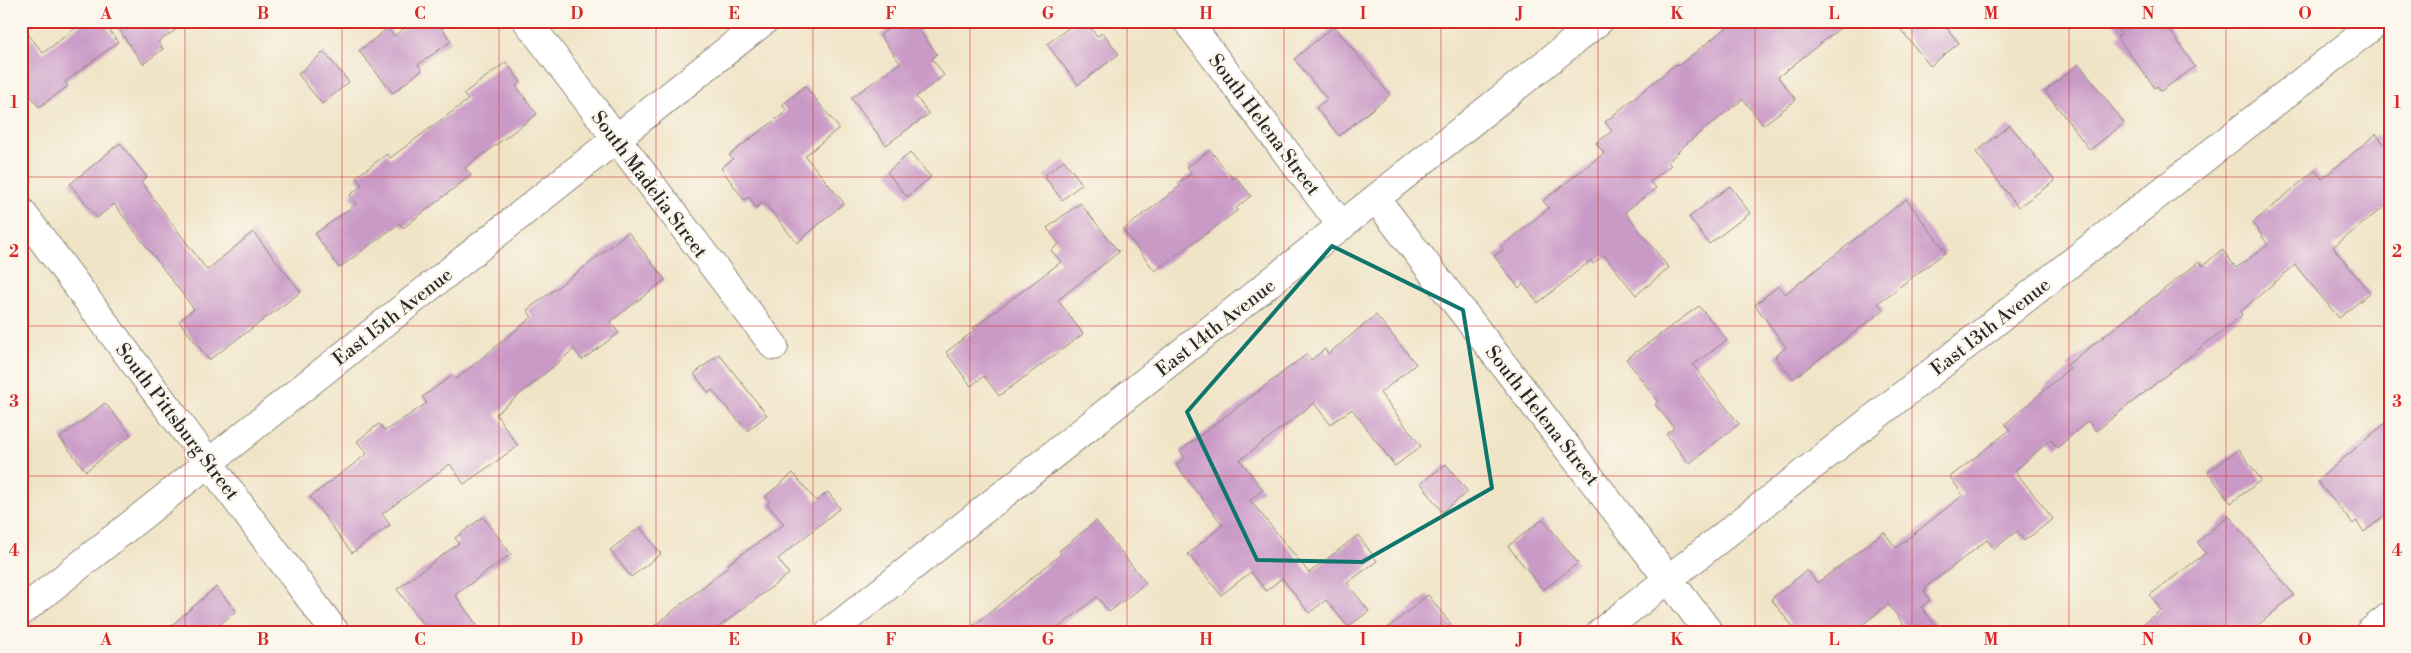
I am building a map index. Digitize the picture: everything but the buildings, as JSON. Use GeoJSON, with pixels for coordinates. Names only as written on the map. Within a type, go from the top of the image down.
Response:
{"type":"FeatureCollection","features":[{"type":"Feature","properties":{"kind":"street","name":"South Madelia Street"},"geometry":{"type":"LineString","coordinates":[[527,21],[774,346]]}},
{"type":"Feature","properties":{"kind":"street","name":"East 15th Avenue"},"geometry":{"type":"LineString","coordinates":[[21,612],[764,21]]}},
{"type":"Feature","properties":{"kind":"street","name":"South Helena Street"},"geometry":{"type":"LineString","coordinates":[[1187,21],[1342,226]]}},
{"type":"Feature","properties":{"kind":"street","name":"East 14th Avenue"},"geometry":{"type":"LineString","coordinates":[[830,632],[1599,21]]}},
{"type":"Feature","properties":{"kind":"street","name":"East 13th Avenue"},"geometry":{"type":"LineString","coordinates":[[1601,632],[2379,21]]}},
{"type":"Feature","properties":{"kind":"street","name":"South Helena Street"},"geometry":{"type":"LineString","coordinates":[[1376,198],[1709,632]]}},
{"type":"Feature","properties":{"kind":"street","name":"South Pittsburg Street"},"geometry":{"type":"LineString","coordinates":[[21,211],[335,632]]}},
{"type":"Feature","properties":{"kind":"street"},"geometry":{"type":"LineString","coordinates":[[2370,632],[2390,616]]}},
{"type":"Feature","properties":{"kind":"highlighted area"},"geometry":{"type":"Polygon","coordinates":[[[1332,246],[1463,310],[1492,488],[1362,562],[1257,560],[1187,412],[1332,246]]]}}]}
